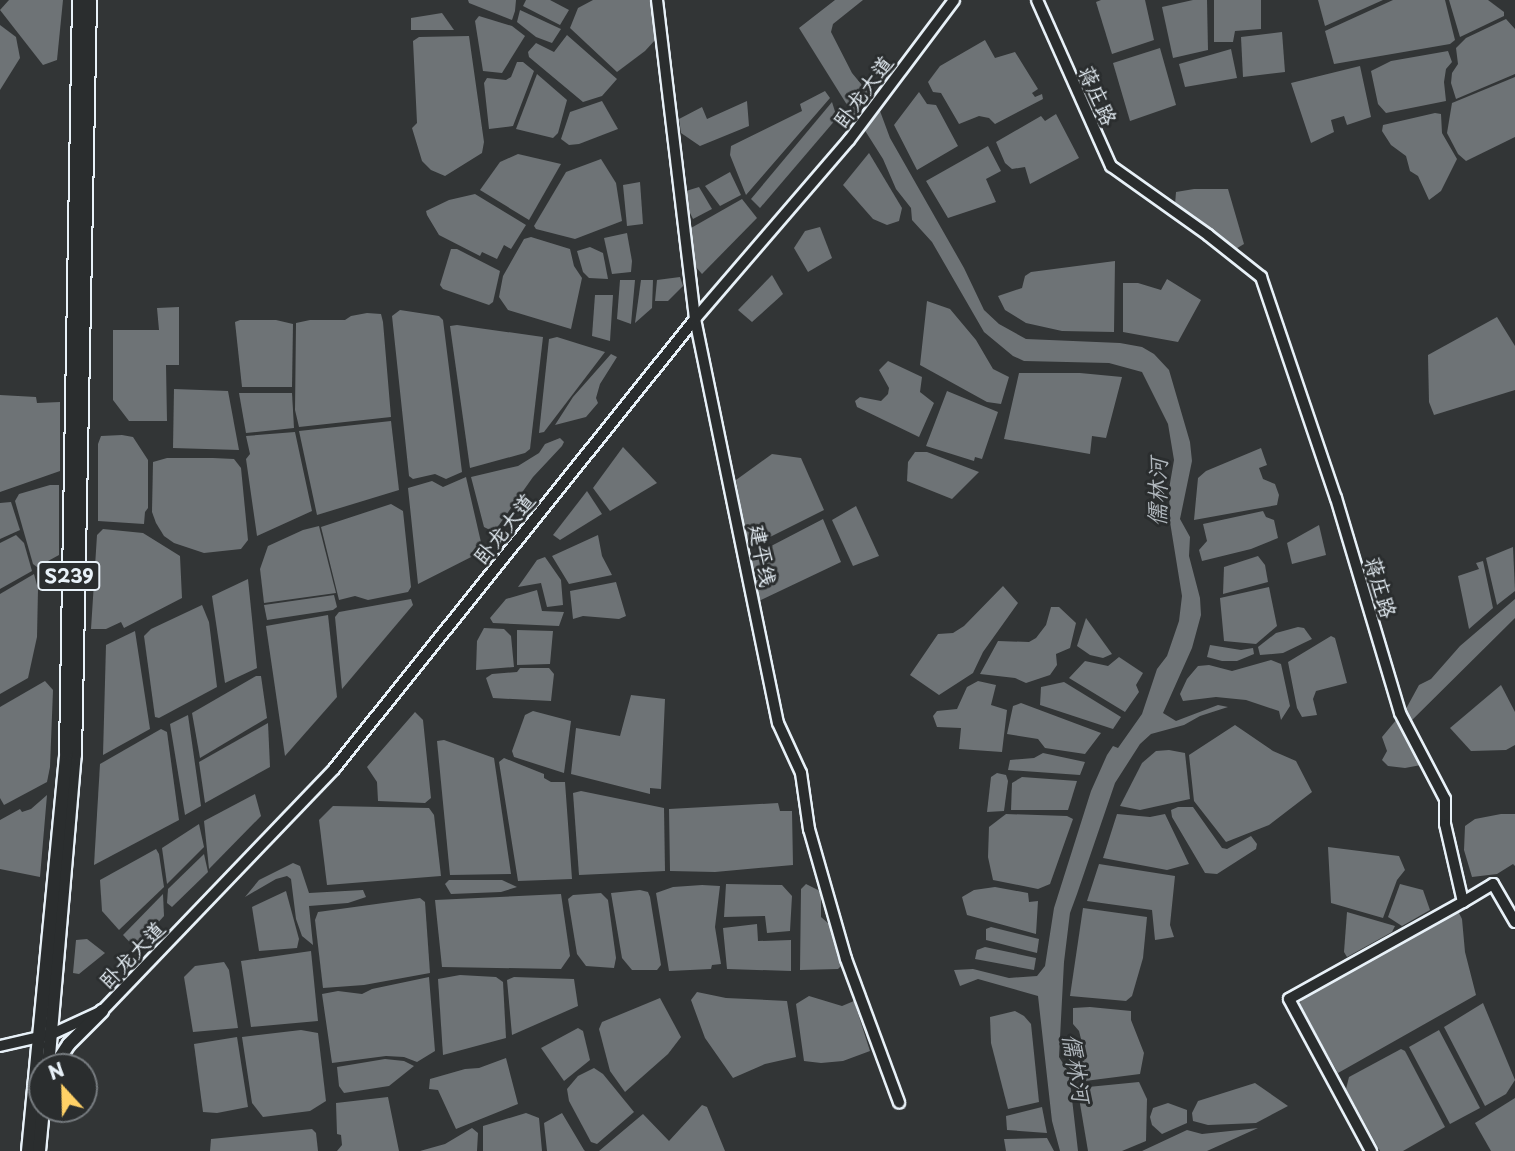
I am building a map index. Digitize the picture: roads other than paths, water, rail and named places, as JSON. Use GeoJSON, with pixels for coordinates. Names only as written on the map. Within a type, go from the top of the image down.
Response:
{"type":"FeatureCollection","features":[{"type":"Feature","properties":{"kind":"main road","name":"S239"},"geometry":{"type":"LineString","coordinates":[[48,1053],[66,753],[79,0]]}},
{"type":"Feature","properties":{"kind":"main road","name":"S239"},"geometry":{"type":"LineString","coordinates":[[28,1151],[47,1035],[75,755],[90,0]]}},
{"type":"Feature","properties":{"kind":"main road","name":"卧龙大道"},"geometry":{"type":"LineString","coordinates":[[0,1046],[47,1035],[103,1011],[334,769],[695,319],[853,135],[954,0]]}},
{"type":"Feature","properties":{"kind":"main road"},"geometry":{"type":"LineString","coordinates":[[63,1053],[103,1011]]}},
{"type":"Feature","properties":{"kind":"main road"},"geometry":{"type":"LineString","coordinates":[[38,1151],[41,1123]]}},
{"type":"Feature","properties":{"kind":"street","name":"建平线"},"geometry":{"type":"LineString","coordinates":[[657,0],[695,319],[778,723],[801,773],[809,829],[846,959],[899,1102]]}},
{"type":"Feature","properties":{"kind":"street","name":"蒋庄路"},"geometry":{"type":"LineString","coordinates":[[1037,0],[1111,166],[1209,235],[1261,277],[1336,498],[1399,712],[1445,799],[1445,824],[1463,901]]}},
{"type":"Feature","properties":{"kind":"street"},"geometry":{"type":"LineString","coordinates":[[1371,1151],[1289,999],[1493,884],[1515,922]]}},
{"type":"Feature","properties":{"kind":"water label","name":"儒林河"},"geometry":{"type":"Point","coordinates":[1157,492]}},
{"type":"Feature","properties":{"kind":"water label","name":"儒林河"},"geometry":{"type":"Point","coordinates":[1077,1068]}}]}
